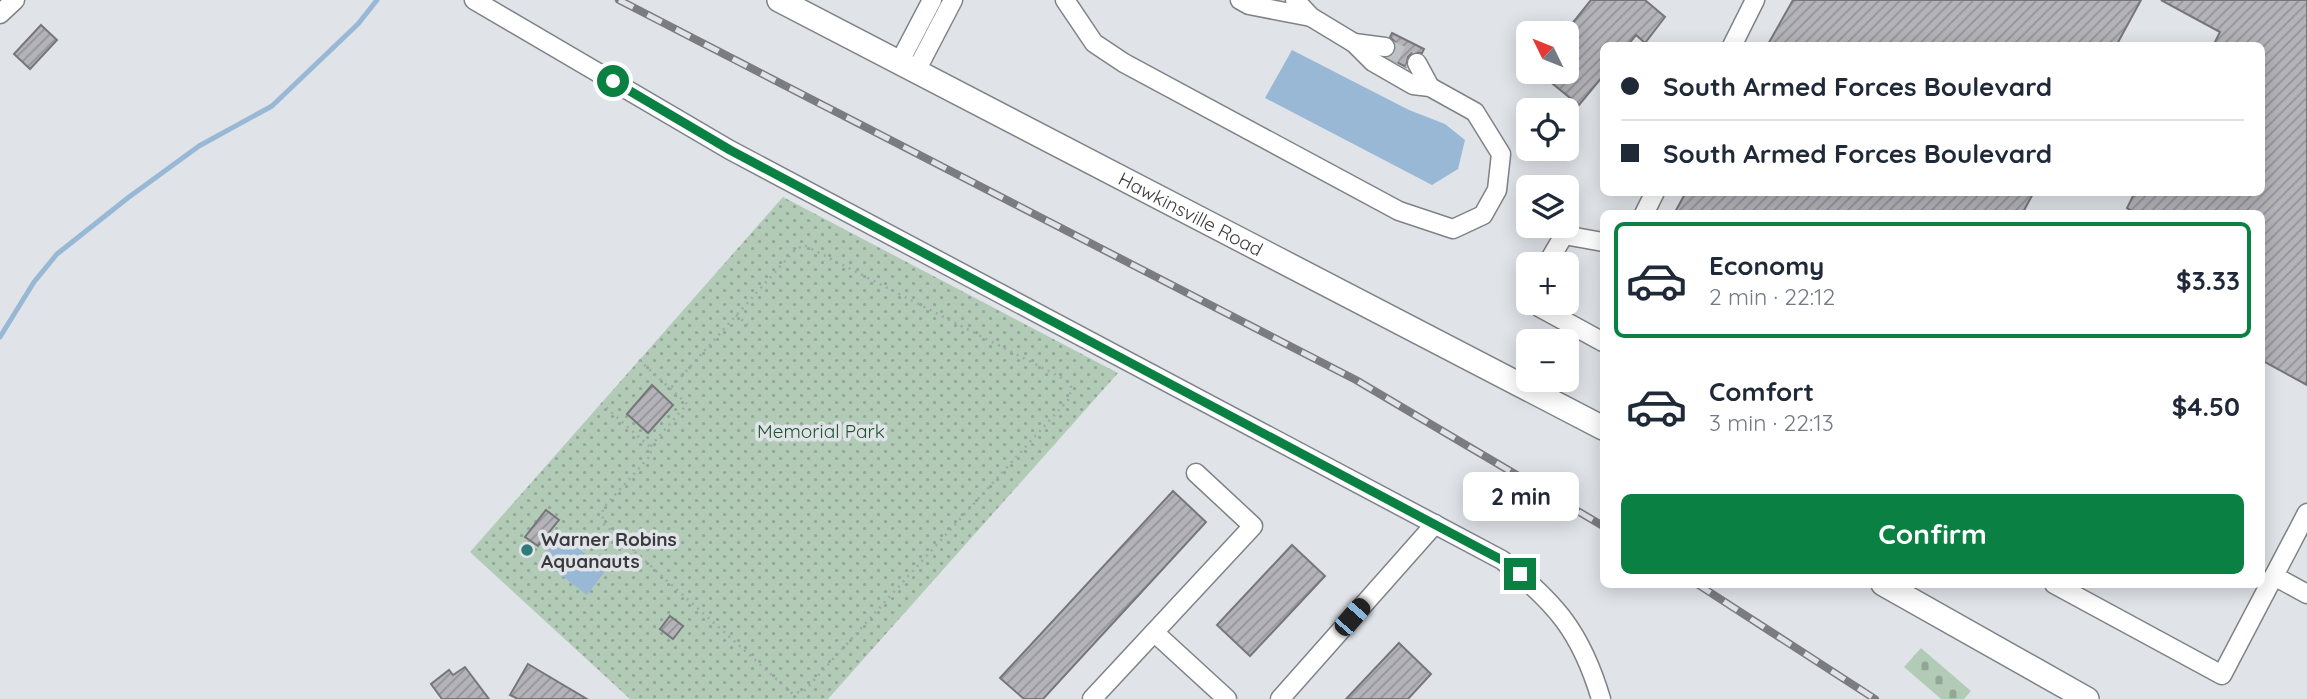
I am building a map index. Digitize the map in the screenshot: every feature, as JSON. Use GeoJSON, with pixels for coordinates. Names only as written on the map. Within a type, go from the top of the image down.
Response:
{"type":"FeatureCollection","features":[{"type":"Feature","properties":{"kind":"main road","name":"Hawkinsville Road"},"geometry":{"type":"LineString","coordinates":[[779,0],[1600,426]]}},
{"type":"Feature","properties":{"kind":"main road"},"geometry":{"type":"LineString","coordinates":[[1890,588],[2087,699]]}},
{"type":"Feature","properties":{"kind":"street"},"geometry":{"type":"LineString","coordinates":[[0,14],[15,0]]}},
{"type":"Feature","properties":{"kind":"street"},"geometry":{"type":"LineString","coordinates":[[474,0],[730,150],[1502,560],[1538,588],[1563,617],[1591,666],[1601,699]]}},
{"type":"Feature","properties":{"kind":"street"},"geometry":{"type":"LineString","coordinates":[[907,67],[932,0]]}},
{"type":"Feature","properties":{"kind":"street"},"geometry":{"type":"LineString","coordinates":[[907,67],[953,0]]}},
{"type":"Feature","properties":{"kind":"street"},"geometry":{"type":"LineString","coordinates":[[1065,0],[1094,43],[1124,63],[1399,211],[1453,229],[1483,215],[1497,190],[1501,154],[1475,112],[1430,87],[1413,85],[1373,62],[1354,43],[1311,17],[1295,0]]}},
{"type":"Feature","properties":{"kind":"street"},"geometry":{"type":"LineString","coordinates":[[1240,0],[1250,5],[1311,17]]}},
{"type":"Feature","properties":{"kind":"street"},"geometry":{"type":"LineString","coordinates":[[1734,42],[1755,0]]}},
{"type":"Feature","properties":{"kind":"street"},"geometry":{"type":"LineString","coordinates":[[1354,43],[1385,47]]}},
{"type":"Feature","properties":{"kind":"street"},"geometry":{"type":"LineString","coordinates":[[1417,63],[1430,87]]}},
{"type":"Feature","properties":{"kind":"street"},"geometry":{"type":"LineString","coordinates":[[1554,252],[1564,235],[1600,241]]}},
{"type":"Feature","properties":{"kind":"street"},"geometry":{"type":"LineString","coordinates":[[1554,315],[1600,340]]}},
{"type":"Feature","properties":{"kind":"street"},"geometry":{"type":"LineString","coordinates":[[1091,699],[1253,526],[1196,473]]}},
{"type":"Feature","properties":{"kind":"street"},"geometry":{"type":"LineString","coordinates":[[2061,588],[2222,674],[2307,513]]}},
{"type":"Feature","properties":{"kind":"street"},"geometry":{"type":"LineString","coordinates":[[1280,699],[1435,524]]}},
{"type":"Feature","properties":{"kind":"street"},"geometry":{"type":"LineString","coordinates":[[2274,576],[2307,594]]}},
{"type":"Feature","properties":{"kind":"street"},"geometry":{"type":"LineString","coordinates":[[1155,633],[1227,699]]}},
{"type":"Feature","properties":{"kind":"path"},"geometry":{"type":"LineString","coordinates":[[601,403],[650,447],[651,455],[604,507],[601,513],[604,524],[787,691],[799,694],[1068,400],[1072,388],[1066,380],[804,245],[795,250],[670,389]]}},
{"type":"Feature","properties":{"kind":"path"},"geometry":{"type":"LineString","coordinates":[[736,315],[748,325]]}},
{"type":"Feature","properties":{"kind":"path"},"geometry":{"type":"LineString","coordinates":[[639,360],[687,404],[650,447]]}},
{"type":"Feature","properties":{"kind":"green space","name":"Memorial Park"},"geometry":{"type":"Polygon","coordinates":[[[783,197],[1118,373],[828,699],[630,699],[470,552],[783,197]]]}},
{"type":"Feature","properties":{"kind":"green space"},"geometry":{"type":"Polygon","coordinates":[[[1921,648],[1971,691],[1964,699],[1941,699],[1904,667],[1921,648]]]}},
{"type":"Feature","properties":{"kind":"water"},"geometry":{"type":"Polygon","coordinates":[[[1292,50],[1409,110],[1445,124],[1465,140],[1458,169],[1432,185],[1265,98],[1292,50]]]}},
{"type":"Feature","properties":{"kind":"water"},"geometry":{"type":"Polygon","coordinates":[[[560,534],[606,570],[587,595],[540,559],[560,534]]]}},
{"type":"Feature","properties":{"kind":"building"},"geometry":{"type":"Polygon","coordinates":[[[1591,0],[1645,0],[1665,17],[1646,42],[1636,35],[1630,42],[1600,42],[1600,80],[1579,105],[1579,98],[1570,98],[1553,84],[1579,84],[1579,21],[1574,21],[1591,0]]]}},
{"type":"Feature","properties":{"kind":"building"},"geometry":{"type":"Polygon","coordinates":[[[1793,0],[2141,0],[2118,42],[1769,42],[1793,0]]]}},
{"type":"Feature","properties":{"kind":"building"},"geometry":{"type":"Polygon","coordinates":[[[2161,0],[2307,0],[2307,385],[2265,362],[2265,210],[2127,208],[2133,196],[2265,196],[2265,42],[2215,42],[2220,32],[2161,0]]]}},
{"type":"Feature","properties":{"kind":"building"},"geometry":{"type":"Polygon","coordinates":[[[41,25],[57,40],[30,69],[14,54],[41,25]]]}},
{"type":"Feature","properties":{"kind":"building"},"geometry":{"type":"Polygon","coordinates":[[[1392,33],[1424,49],[1422,53],[1412,53],[1408,57],[1406,67],[1389,58],[1396,49],[1395,42],[1390,37],[1392,33]]]}},
{"type":"Feature","properties":{"kind":"building"},"geometry":{"type":"Polygon","coordinates":[[[1684,196],[2032,196],[2024,210],[1676,210],[1684,196]]]}},
{"type":"Feature","properties":{"kind":"building"},"geometry":{"type":"Polygon","coordinates":[[[652,385],[673,405],[648,433],[627,414],[652,385]]]}},
{"type":"Feature","properties":{"kind":"building"},"geometry":{"type":"Polygon","coordinates":[[[1173,491],[1206,522],[1043,699],[1024,699],[1000,678],[1173,491]]]}},
{"type":"Feature","properties":{"kind":"building"},"geometry":{"type":"Polygon","coordinates":[[[546,510],[559,520],[538,546],[525,537],[546,510]]]}},
{"type":"Feature","properties":{"kind":"building"},"geometry":{"type":"Polygon","coordinates":[[[1292,545],[1325,576],[1250,656],[1217,625],[1292,545]]]}},
{"type":"Feature","properties":{"kind":"building"},"geometry":{"type":"Polygon","coordinates":[[[670,616],[683,626],[673,639],[660,629],[670,616]]]}},
{"type":"Feature","properties":{"kind":"building"},"geometry":{"type":"Polygon","coordinates":[[[1399,643],[1431,674],[1408,699],[1346,699],[1399,643]]]}},
{"type":"Feature","properties":{"kind":"building"},"geometry":{"type":"Polygon","coordinates":[[[528,664],[587,699],[518,699],[510,695],[528,664]]]}},
{"type":"Feature","properties":{"kind":"building"},"geometry":{"type":"Polygon","coordinates":[[[465,667],[489,699],[442,699],[431,684],[449,670],[453,675],[465,667]]]}},
{"type":"Feature","properties":{"kind":"waterway"},"geometry":{"type":"LineString","coordinates":[[0,337],[34,282],[57,254],[199,146],[272,106],[358,24],[377,0]]}},
{"type":"Feature","properties":{"kind":"tunnel"},"geometry":{"type":"LineString","coordinates":[[1385,47],[1417,63]]}},
{"type":"Feature","properties":{"kind":"railway"},"geometry":{"type":"LineString","coordinates":[[619,0],[1356,380],[1600,524]]}},
{"type":"Feature","properties":{"kind":"railway"},"geometry":{"type":"LineString","coordinates":[[1703,588],[1875,699]]}},
{"type":"Feature","properties":{"kind":"place","name":"Warner Robins Aquanauts"},"geometry":{"type":"Point","coordinates":[527,550]}},
{"type":"Feature","properties":{"kind":"route"},"geometry":{"type":"LineString","coordinates":[[613,81],[730,150],[1502,560],[1520,574]]}}]}
